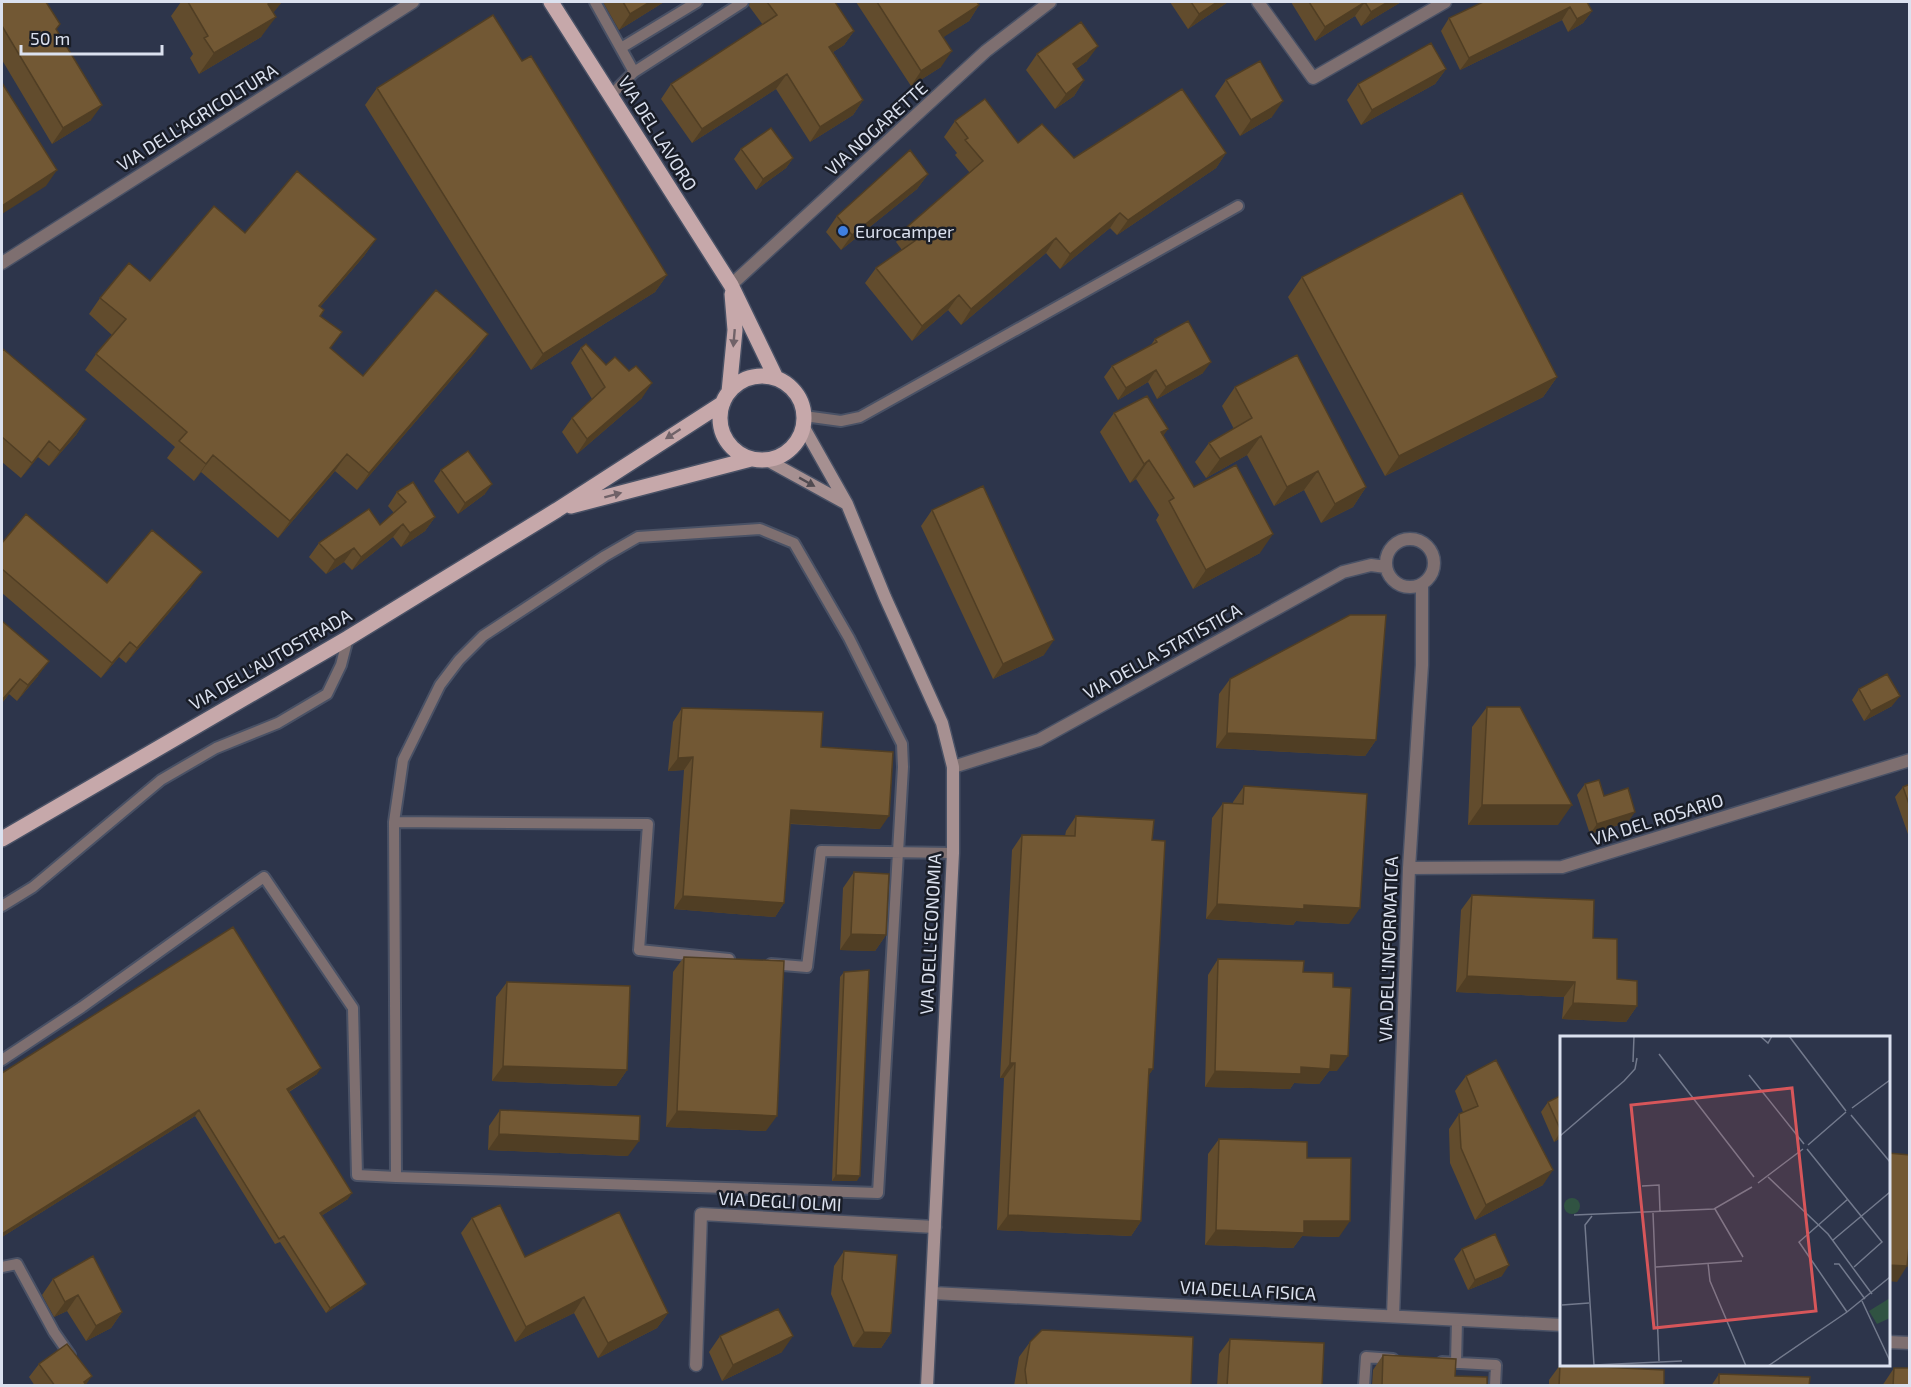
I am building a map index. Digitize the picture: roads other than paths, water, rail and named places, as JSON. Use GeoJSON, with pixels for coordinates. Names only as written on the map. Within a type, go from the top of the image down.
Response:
{"type":"FeatureCollection","features":[{"type":"Feature","properties":{"kind":"main road","name":"VIA DEL LAVORO"},"geometry":{"type":"LineString","coordinates":[[551,2],[731,285],[776,378]]}},
{"type":"Feature","properties":{"kind":"main road","name":"VIA DEL LAVORO"},"geometry":{"type":"LineString","coordinates":[[726,397],[735,330],[731,285]]}},
{"type":"Feature","properties":{"kind":"main road","name":"VIA DELL'AUTOSTRADA"},"geometry":{"type":"LineString","coordinates":[[2,839],[348,638],[557,510],[726,397],[738,383],[750,377],[762,375],[776,378]]}},
{"type":"Feature","properties":{"kind":"main road"},"geometry":{"type":"LineString","coordinates":[[767,460],[791,449],[799,439],[804,421],[802,404],[796,392],[776,378]]}},
{"type":"Feature","properties":{"kind":"main road"},"geometry":{"type":"LineString","coordinates":[[726,397],[720,424],[728,443],[738,453],[751,459]]}},
{"type":"Feature","properties":{"kind":"main road","name":"VIA DELL'ECONOMIA"},"geometry":{"type":"LineString","coordinates":[[804,421],[847,504],[885,597],[942,723],[953,767],[952,853],[927,1386]]}},
{"type":"Feature","properties":{"kind":"main road","name":"VIA DELL'AUTOSTRADA"},"geometry":{"type":"LineString","coordinates":[[557,510],[751,459],[767,460]]}},
{"type":"Feature","properties":{"kind":"main road"},"geometry":{"type":"LineString","coordinates":[[767,460],[847,504]]}},
{"type":"Feature","properties":{"kind":"street","name":"VIA DELL'AGRICOLTURA"},"geometry":{"type":"LineString","coordinates":[[2,263],[413,2]]}},
{"type":"Feature","properties":{"kind":"street","name":"VIA NOGARETTE"},"geometry":{"type":"LineString","coordinates":[[731,285],[986,51],[1050,2]]}},
{"type":"Feature","properties":{"kind":"street"},"geometry":{"type":"LineString","coordinates":[[1258,2],[1313,78],[1445,2]]}},
{"type":"Feature","properties":{"kind":"street"},"geometry":{"type":"LineString","coordinates":[[1413,539],[1426,545],[1433,558],[1432,573],[1422,584],[1407,586],[1400,584],[1389,574],[1386,567],[1388,553],[1398,542],[1413,539]]}},
{"type":"Feature","properties":{"kind":"street","name":"VIA DELLA STATISTICA"},"geometry":{"type":"LineString","coordinates":[[953,767],[1039,740],[1343,572],[1371,565],[1386,567]]}},
{"type":"Feature","properties":{"kind":"street","name":"VIA DELL'INFORMATICA"},"geometry":{"type":"LineString","coordinates":[[1393,1316],[1409,868],[1422,665],[1422,584]]}},
{"type":"Feature","properties":{"kind":"street","name":"VIA DEL ROSARIO"},"geometry":{"type":"LineString","coordinates":[[1409,868],[1562,867],[1910,760]]}},
{"type":"Feature","properties":{"kind":"street","name":"VIA DEGLI OLMI"},"geometry":{"type":"LineString","coordinates":[[696,1365],[701,1214],[935,1227]]}},
{"type":"Feature","properties":{"kind":"street","name":"VIA DELLA FISICA"},"geometry":{"type":"LineString","coordinates":[[932,1293],[1560,1325]]}},
{"type":"Feature","properties":{"kind":"street"},"geometry":{"type":"LineString","coordinates":[[1890,1342],[1910,1343]]}},
{"type":"Feature","properties":{"kind":"lane"},"geometry":{"type":"LineString","coordinates":[[595,2],[634,72]]}},
{"type":"Feature","properties":{"kind":"lane"},"geometry":{"type":"LineString","coordinates":[[621,48],[697,2]]}},
{"type":"Feature","properties":{"kind":"lane"},"geometry":{"type":"LineString","coordinates":[[611,95],[634,72],[743,2]]}},
{"type":"Feature","properties":{"kind":"lane"},"geometry":{"type":"LineString","coordinates":[[804,421],[841,421],[860,417],[1238,206]]}},
{"type":"Feature","properties":{"kind":"lane"},"geometry":{"type":"LineString","coordinates":[[2,1060],[82,1007],[264,877],[352,1008],[357,1175],[396,1177],[878,1192],[903,767],[902,744],[849,638],[794,543],[760,529],[638,537],[483,636],[459,660],[440,685],[403,760],[394,822],[396,1177]]}},
{"type":"Feature","properties":{"kind":"lane"},"geometry":{"type":"LineString","coordinates":[[2,906],[33,887],[161,780],[216,748],[278,723],[327,694],[348,638]]}},
{"type":"Feature","properties":{"kind":"lane"},"geometry":{"type":"LineString","coordinates":[[394,822],[648,824],[639,950],[740,960]]}},
{"type":"Feature","properties":{"kind":"lane"},"geometry":{"type":"LineString","coordinates":[[762,963],[807,967],[820,851],[952,853]]}},
{"type":"Feature","properties":{"kind":"lane"},"geometry":{"type":"LineString","coordinates":[[2,1267],[17,1264],[54,1332],[70,1355]]}},
{"type":"Feature","properties":{"kind":"lane"},"geometry":{"type":"LineString","coordinates":[[1456,1363],[1457,1320]]}},
{"type":"Feature","properties":{"kind":"lane"},"geometry":{"type":"LineString","coordinates":[[1364,1386],[1366,1358],[1400,1360]]}},
{"type":"Feature","properties":{"kind":"lane"},"geometry":{"type":"LineString","coordinates":[[1433,1362],[1496,1365],[1495,1386]]}},
{"type":"Feature","properties":{"kind":"place","name":"Eurocamper"},"geometry":{"type":"Point","coordinates":[843,231]}}]}
